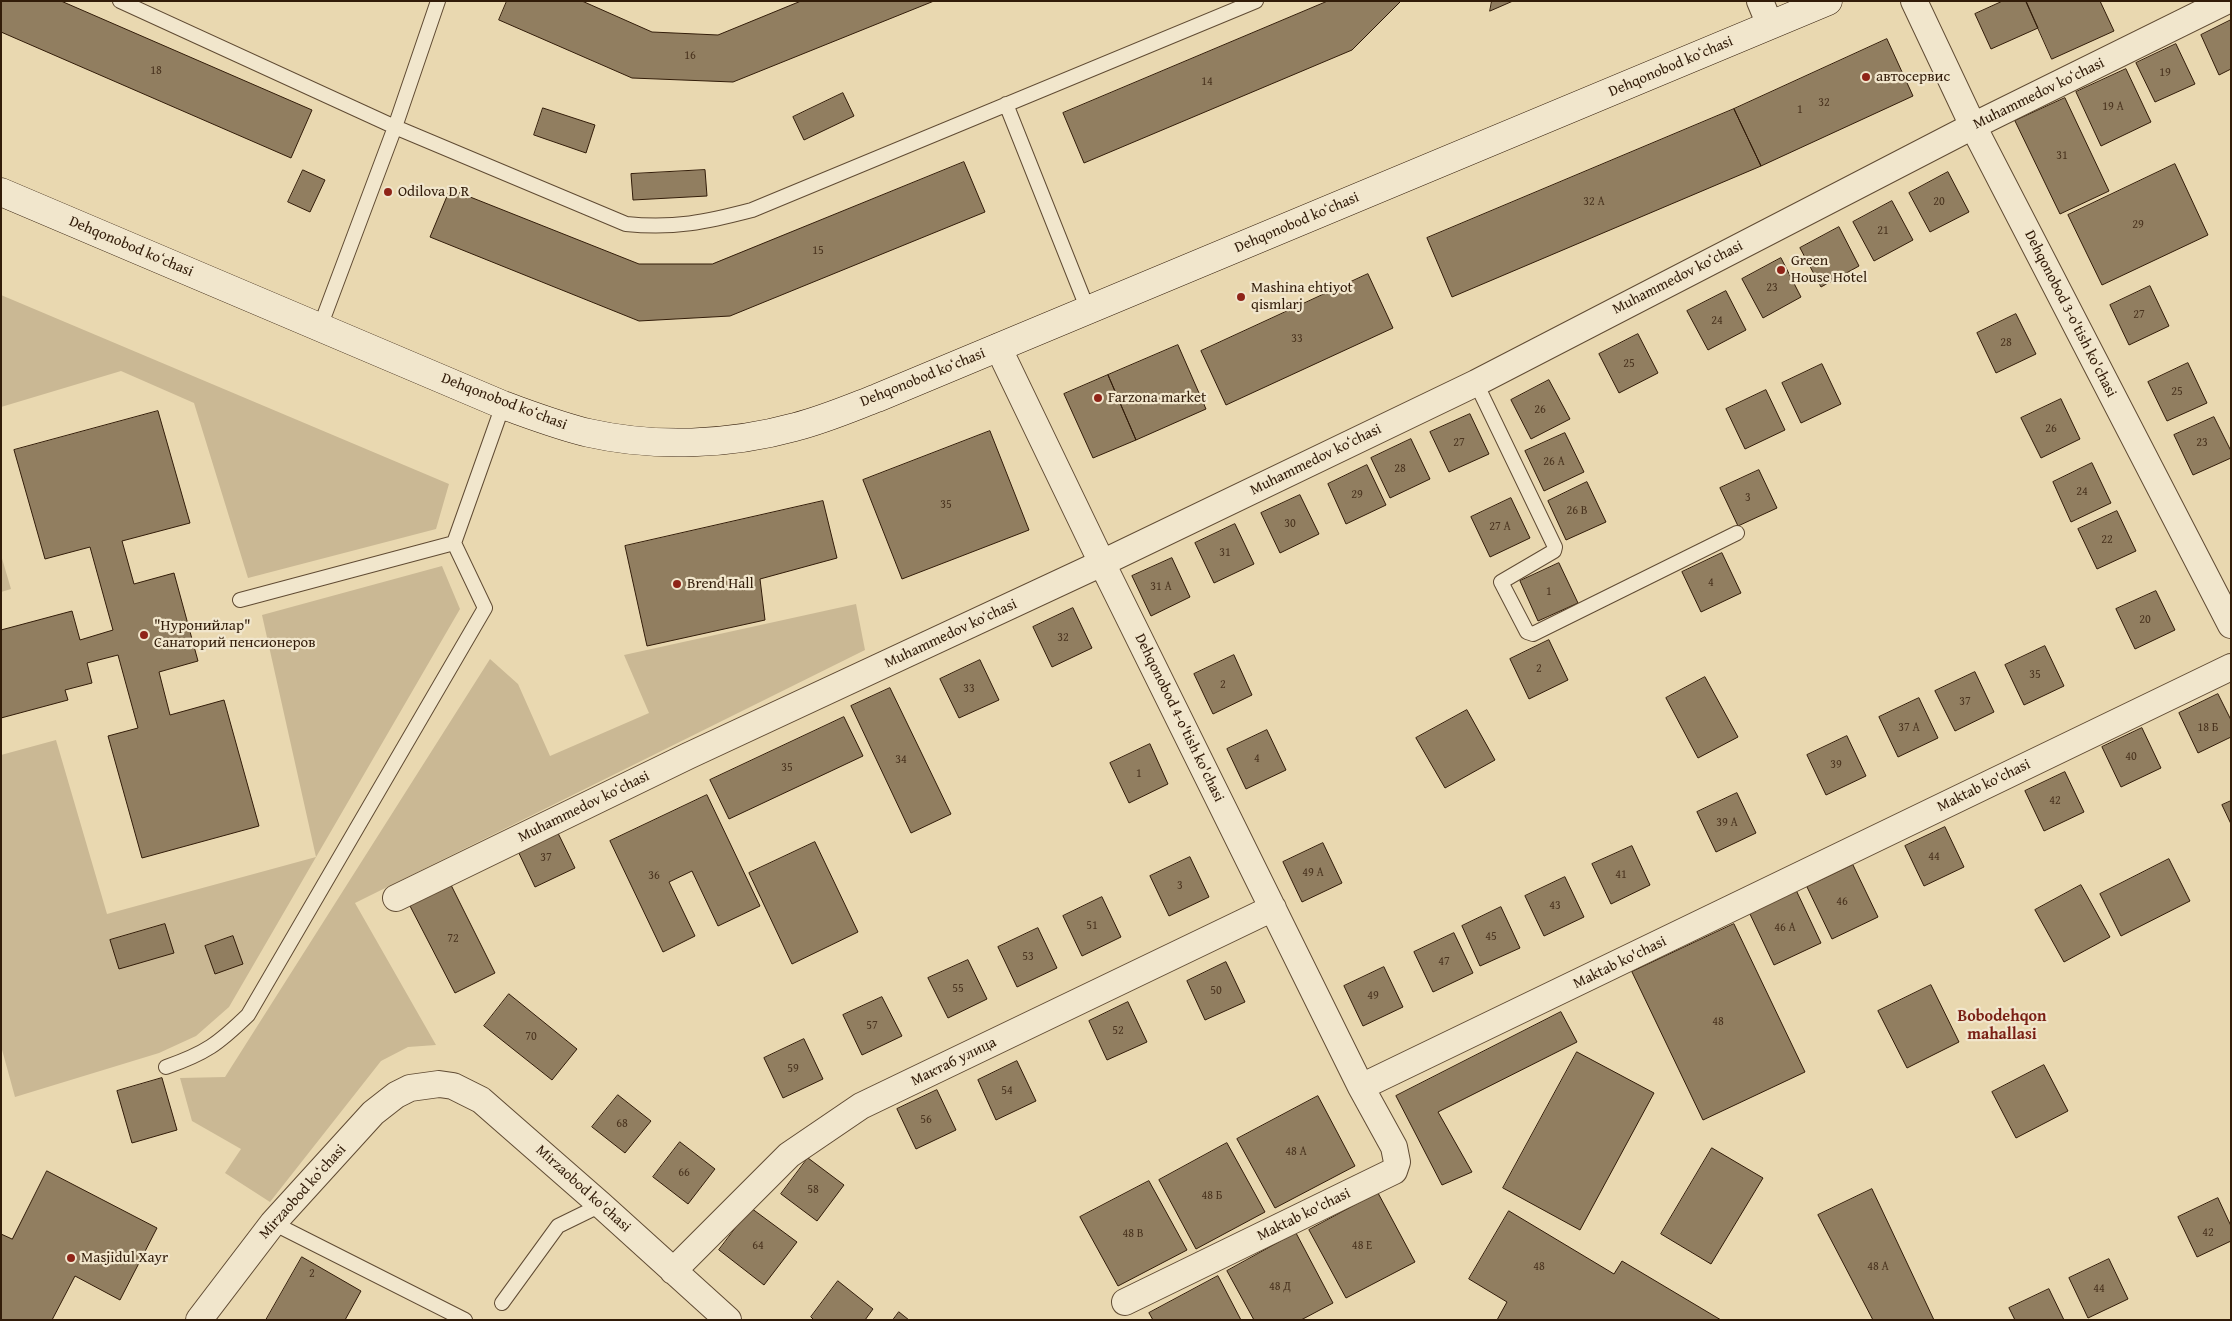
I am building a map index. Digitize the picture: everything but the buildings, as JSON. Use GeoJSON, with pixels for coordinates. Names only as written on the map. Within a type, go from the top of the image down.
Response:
{"type":"FeatureCollection","features":[{"type":"Feature","properties":{"kind":"main road","name":"Dehqonobod koʻchasi"},"geometry":{"type":"LineString","coordinates":[[1,192],[503,405],[556,424],[590,433],[632,440],[675,442],[727,440],[759,436],[796,427],[840,412],[1088,310],[1765,13],[1828,1]]}},
{"type":"Feature","properties":{"kind":"street","name":"Dehqonobod 3-o'tish ko'chasi"},"geometry":{"type":"LineString","coordinates":[[1914,1],[1973,126],[2231,625]]}},
{"type":"Feature","properties":{"kind":"street","name":"Muhammedov koʻchasi"},"geometry":{"type":"LineString","coordinates":[[396,898],[688,756],[1102,563],[1476,383],[1973,126],[2226,1]]}},
{"type":"Feature","properties":{"kind":"street","name":"Dehqonobod 4-o'tish ko'chasi"},"geometry":{"type":"LineString","coordinates":[[998,347],[1102,563],[1361,1087]]}},
{"type":"Feature","properties":{"kind":"street","name":"Maktab ko'chasi"},"geometry":{"type":"LineString","coordinates":[[1125,1302],[1394,1171],[1398,1162],[1394,1147],[1361,1087],[2231,667]]}},
{"type":"Feature","properties":{"kind":"street","name":"Мактаб улица"},"geometry":{"type":"LineString","coordinates":[[673,1271],[789,1155],[861,1106],[1273,908]]}},
{"type":"Feature","properties":{"kind":"street","name":"Mirzaobod ko'chasi"},"geometry":{"type":"LineString","coordinates":[[424,1084],[454,1086],[481,1100],[601,1205],[720,1317]]}},
{"type":"Feature","properties":{"kind":"street","name":"Mirzaobod koʻchasi"},"geometry":{"type":"LineString","coordinates":[[199,1320],[273,1223],[384,1103],[410,1088],[424,1084]]}},
{"type":"Feature","properties":{"kind":"lane"},"geometry":{"type":"LineString","coordinates":[[120,1],[395,127],[626,224],[650,226],[676,226],[707,222],[752,210],[1256,1]]}},
{"type":"Feature","properties":{"kind":"lane"},"geometry":{"type":"LineString","coordinates":[[320,327],[395,127],[438,1]]}},
{"type":"Feature","properties":{"kind":"lane"},"geometry":{"type":"LineString","coordinates":[[1006,104],[1088,310]]}},
{"type":"Feature","properties":{"kind":"lane"},"geometry":{"type":"LineString","coordinates":[[1476,383],[1555,547],[1554,551],[1502,582],[1527,632],[1533,634],[1737,532]]}},
{"type":"Feature","properties":{"kind":"lane"},"geometry":{"type":"LineString","coordinates":[[166,1067],[196,1056],[218,1043],[248,1015],[485,608],[454,543],[503,405]]}},
{"type":"Feature","properties":{"kind":"lane"},"geometry":{"type":"LineString","coordinates":[[240,600],[454,543]]}},
{"type":"Feature","properties":{"kind":"lane"},"geometry":{"type":"LineString","coordinates":[[502,1303],[558,1226],[601,1205]]}},
{"type":"Feature","properties":{"kind":"lane"},"geometry":{"type":"LineString","coordinates":[[273,1223],[465,1320]]}},
{"type":"Feature","properties":{"kind":"shaded area"},"geometry":{"type":"Polygon","coordinates":[[[1,295],[449,484],[436,529],[248,578],[194,403],[121,371],[1,407],[1,295]]]}},
{"type":"Feature","properties":{"kind":"shaded area"},"geometry":{"type":"Polygon","coordinates":[[[1,555],[11,589],[1,592],[1,555]]]}},
{"type":"Feature","properties":{"kind":"shaded area"},"geometry":{"type":"Polygon","coordinates":[[[442,566],[460,609],[229,1007],[196,1036],[159,1053],[15,1097],[1,1046],[1,755],[56,740],[107,914],[316,857],[262,615],[442,566]]]}},
{"type":"Feature","properties":{"kind":"shaded area"},"geometry":{"type":"Polygon","coordinates":[[[856,604],[865,650],[355,903],[436,1045],[408,1047],[381,1061],[270,1202],[225,1173],[241,1149],[192,1121],[180,1078],[225,1077],[490,659],[518,684],[550,756],[649,713],[624,655],[856,604]]]}},
{"type":"Feature","properties":{"kind":"place","name":"автосервис"},"geometry":{"type":"Point","coordinates":[1866,77]}},
{"type":"Feature","properties":{"kind":"place","name":"Odilova D R"},"geometry":{"type":"Point","coordinates":[388,192]}},
{"type":"Feature","properties":{"kind":"place","name":"Green House Hotel"},"geometry":{"type":"Point","coordinates":[1781,270]}},
{"type":"Feature","properties":{"kind":"place","name":"Mashina ehtiyot qismlarj"},"geometry":{"type":"Point","coordinates":[1241,297]}},
{"type":"Feature","properties":{"kind":"place","name":"Farzona market"},"geometry":{"type":"Point","coordinates":[1098,398]}},
{"type":"Feature","properties":{"kind":"place","name":"Brend Hall"},"geometry":{"type":"Point","coordinates":[677,584]}},
{"type":"Feature","properties":{"kind":"place","name":"\"Нуронийлар\" Санаторий пенсионеров"},"geometry":{"type":"Point","coordinates":[144,635]}},
{"type":"Feature","properties":{"kind":"place","name":"Masjidul Xayr"},"geometry":{"type":"Point","coordinates":[71,1258]}},
{"type":"Feature","properties":{"kind":"district","name":"Bobodehqon mahallasi"},"geometry":{"type":"Point","coordinates":[2002,1026]}}]}
